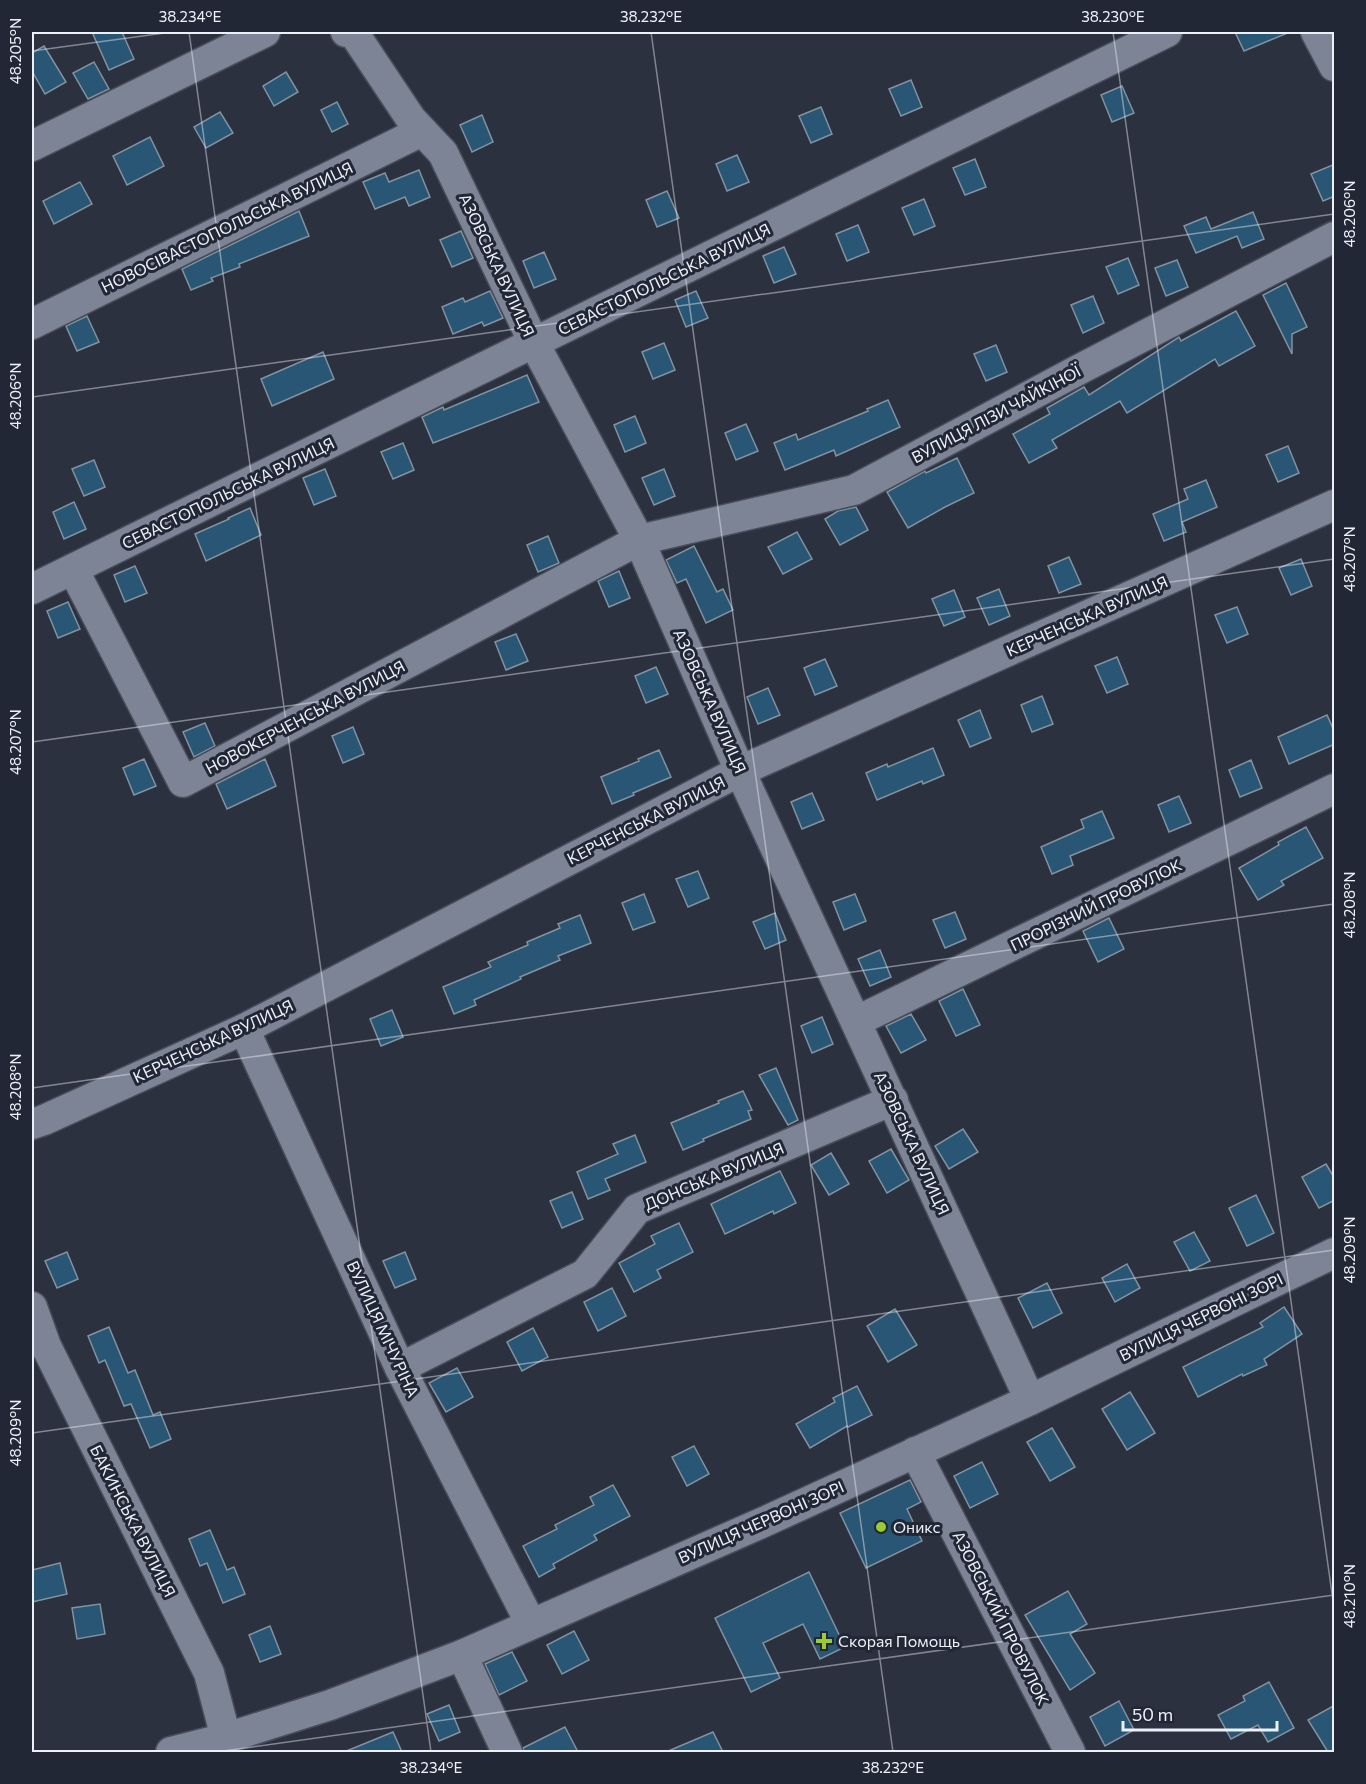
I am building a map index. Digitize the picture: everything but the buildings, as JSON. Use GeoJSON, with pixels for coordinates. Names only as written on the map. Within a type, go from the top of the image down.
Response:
{"type":"FeatureCollection","features":[{"type":"Feature","properties":{"kind":"street"},"geometry":{"type":"LineString","coordinates":[[32,146],[265,32]]}},
{"type":"Feature","properties":{"kind":"street","name":"АЗОВСЬКА ВУЛИЦЯ"},"geometry":{"type":"LineString","coordinates":[[346,32],[353,32],[411,119],[443,153],[534,343],[639,540],[740,771],[1030,1400]]}},
{"type":"Feature","properties":{"kind":"street","name":"СЕВАСТОПОЛЬСЬКА ВУЛИЦЯ"},"geometry":{"type":"LineString","coordinates":[[32,589],[1167,32]]}},
{"type":"Feature","properties":{"kind":"street"},"geometry":{"type":"LineString","coordinates":[[1316,32],[1335,66]]}},
{"type":"Feature","properties":{"kind":"street","name":"НОВОСІВАСТОПОЛЬСЬКА ВУЛИЦЯ"},"geometry":{"type":"LineString","coordinates":[[32,324],[422,131]]}},
{"type":"Feature","properties":{"kind":"street","name":"ВУЛИЦЯ ЛІЗИ ЧАЙКІНОЇ"},"geometry":{"type":"LineString","coordinates":[[639,540],[854,490],[1082,368],[1335,237]]}},
{"type":"Feature","properties":{"kind":"street","name":"КЕРЧЕНСЬКА ВУЛИЦЯ"},"geometry":{"type":"LineString","coordinates":[[32,1124],[244,1029],[740,771],[1335,505]]}},
{"type":"Feature","properties":{"kind":"street","name":"НОВОКЕРЧЕНСЬКА ВУЛИЦЯ"},"geometry":{"type":"LineString","coordinates":[[73,569],[183,782],[639,540]]}},
{"type":"Feature","properties":{"kind":"street","name":"ПРОРІЗНИЙ ПРОВУЛОК"},"geometry":{"type":"LineString","coordinates":[[856,1021],[1335,789]]}},
{"type":"Feature","properties":{"kind":"street","name":"ВУЛИЦЯ МІЧУРІНА"},"geometry":{"type":"LineString","coordinates":[[244,1029],[400,1368],[531,1624]]}},
{"type":"Feature","properties":{"kind":"street","name":"ДОНСЬКА ВУЛИЦЯ"},"geometry":{"type":"LineString","coordinates":[[400,1368],[585,1274],[638,1209],[893,1100]]}},
{"type":"Feature","properties":{"kind":"street","name":"ВУЛИЦЯ ЧЕРВОНІ ЗОРІ"},"geometry":{"type":"LineString","coordinates":[[171,1752],[226,1738],[330,1706],[462,1655],[766,1521],[1030,1400],[1335,1253]]}},
{"type":"Feature","properties":{"kind":"street","name":"БАКИНСЬКА ВУЛИЦЯ"},"geometry":{"type":"LineString","coordinates":[[32,1307],[39,1347],[209,1673],[226,1738]]}},
{"type":"Feature","properties":{"kind":"street","name":"АЗОВСЬКИЙ ПРОВУЛОК"},"geometry":{"type":"LineString","coordinates":[[915,1452],[1070,1752]]}},
{"type":"Feature","properties":{"kind":"street"},"geometry":{"type":"LineString","coordinates":[[462,1655],[507,1752]]}},
{"type":"Feature","properties":{"kind":"place","name":"Оникс"},"geometry":{"type":"Point","coordinates":[881,1527]}},
{"type":"Feature","properties":{"kind":"place","name":"Скорая Помощь"},"geometry":{"type":"Point","coordinates":[824,1641]}}]}
